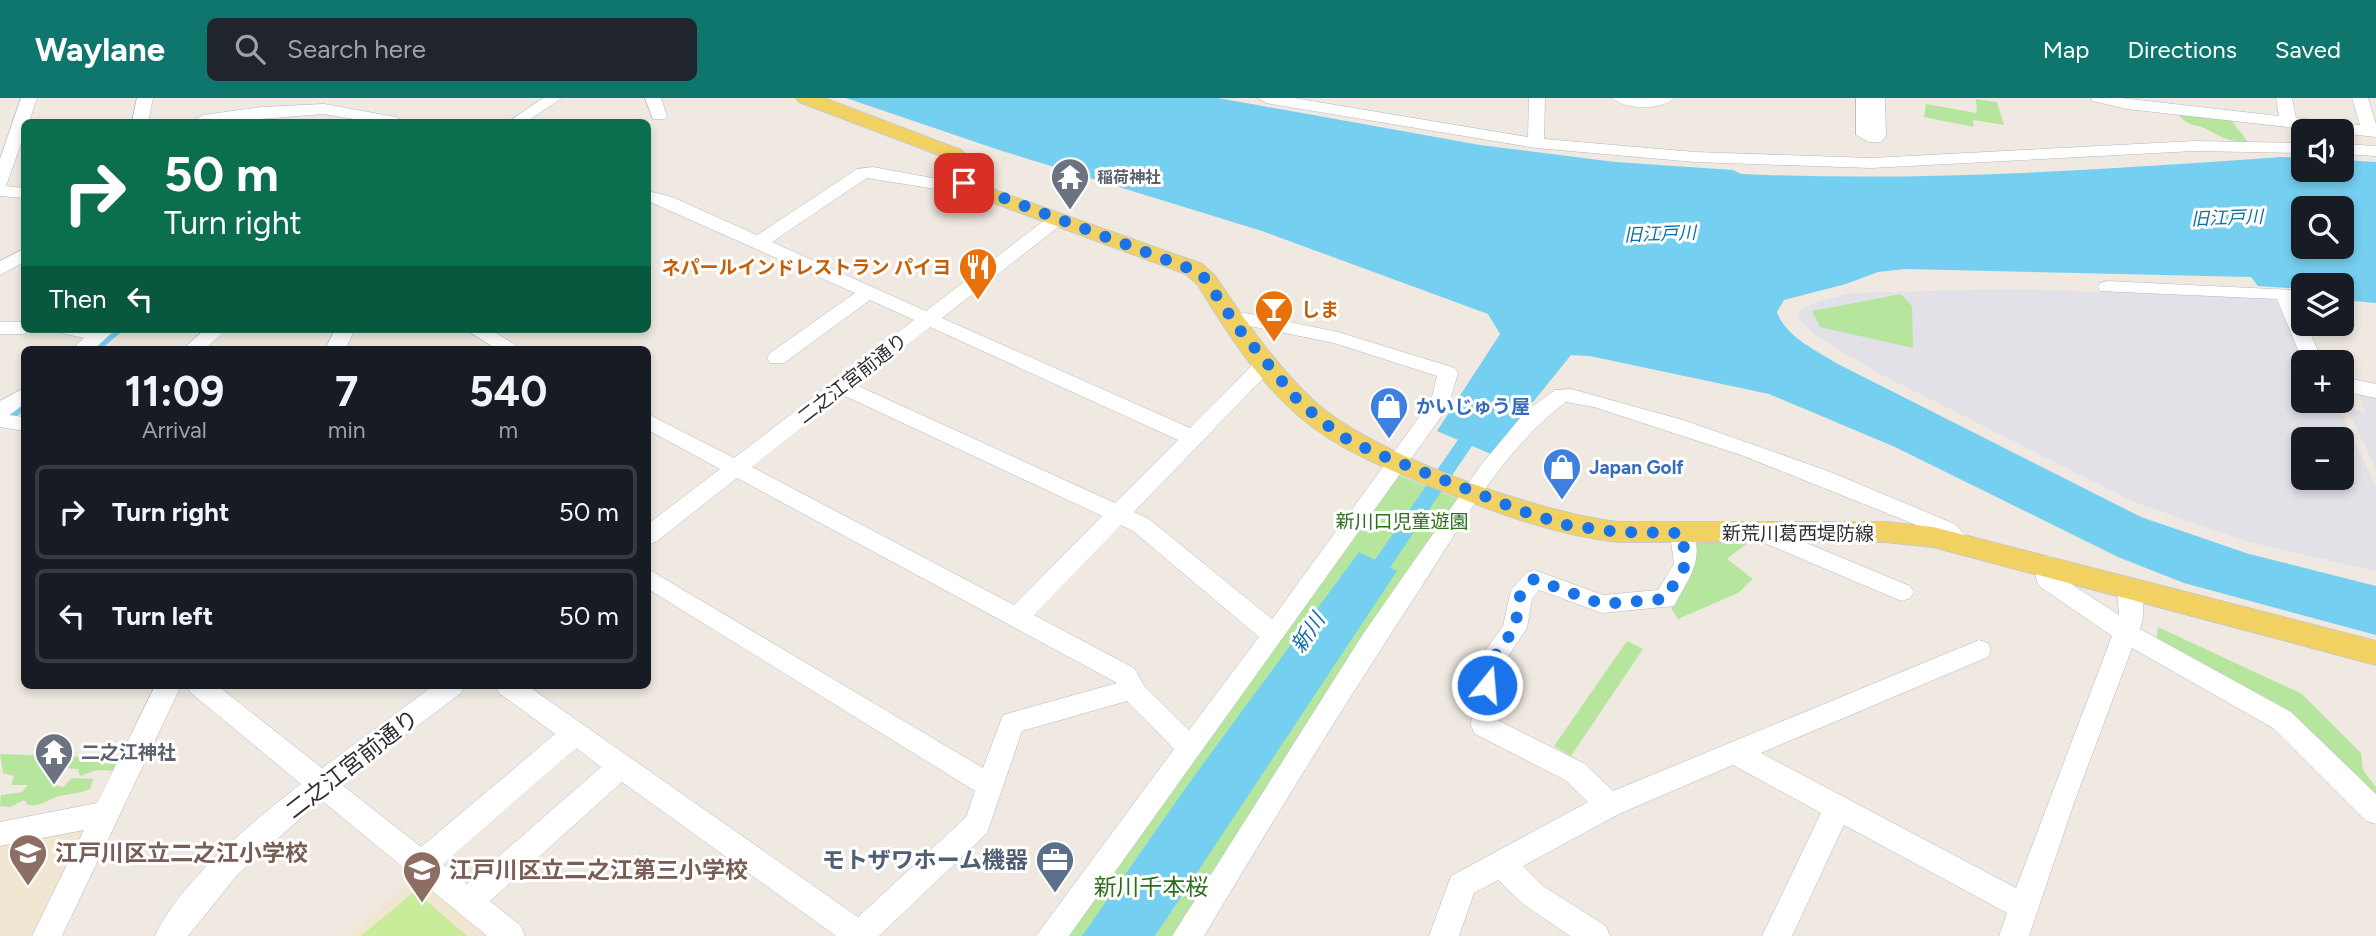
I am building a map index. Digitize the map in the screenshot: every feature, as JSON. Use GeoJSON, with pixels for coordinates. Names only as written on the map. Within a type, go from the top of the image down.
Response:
{"type":"FeatureCollection","features":[{"type":"Feature","properties":{"kind":"main road"},"geometry":{"type":"LineString","coordinates":[[806,98],[954,154],[965,164],[964,183]]}},
{"type":"Feature","properties":{"kind":"main road","name":"新荒川葛西堤防線"},"geometry":{"type":"LineString","coordinates":[[964,183],[1056,220],[1194,269],[1205,278],[1232,320],[1300,403],[1329,427],[1402,464],[1533,515],[1582,528],[1682,533],[1885,533],[1959,542],[2376,653]]}},
{"type":"Feature","properties":{"kind":"street"},"geometry":{"type":"LineString","coordinates":[[25,119],[30,98]]}},
{"type":"Feature","properties":{"kind":"street"},"geometry":{"type":"LineString","coordinates":[[141,119],[145,98]]}},
{"type":"Feature","properties":{"kind":"street"},"geometry":{"type":"LineString","coordinates":[[307,116],[325,98]]}},
{"type":"Feature","properties":{"kind":"street"},"geometry":{"type":"LineString","coordinates":[[524,98],[552,99]]}},
{"type":"Feature","properties":{"kind":"street"},"geometry":{"type":"LineString","coordinates":[[653,98],[659,116]]}},
{"type":"Feature","properties":{"kind":"street"},"geometry":{"type":"LineString","coordinates":[[1266,98],[1536,143],[1695,157],[1871,163],[2194,146],[2291,148]]}},
{"type":"Feature","properties":{"kind":"street"},"geometry":{"type":"LineString","coordinates":[[1536,143],[1537,98]]}},
{"type":"Feature","properties":{"kind":"street"},"geometry":{"type":"LineString","coordinates":[[1620,98],[1652,103],[1666,98]]}},
{"type":"Feature","properties":{"kind":"street"},"geometry":{"type":"LineString","coordinates":[[1864,98],[1864,135],[1875,139],[1878,136],[1877,98]]}},
{"type":"Feature","properties":{"kind":"street"},"geometry":{"type":"LineString","coordinates":[[2099,98],[2234,117],[2373,131],[2360,98]]}},
{"type":"Feature","properties":{"kind":"street"},"geometry":{"type":"LineString","coordinates":[[2284,98],[2288,121]]}},
{"type":"Feature","properties":{"kind":"street"},"geometry":{"type":"LineString","coordinates":[[521,119],[552,99]]}},
{"type":"Feature","properties":{"kind":"street"},"geometry":{"type":"LineString","coordinates":[[229,119],[307,116],[387,119]]}},
{"type":"Feature","properties":{"kind":"street"},"geometry":{"type":"LineString","coordinates":[[2234,117],[2258,147]]}},
{"type":"Feature","properties":{"kind":"street"},"geometry":{"type":"LineString","coordinates":[[0,183],[17,154],[21,137]]}},
{"type":"Feature","properties":{"kind":"street"},"geometry":{"type":"LineString","coordinates":[[2354,150],[2376,151]]}},
{"type":"Feature","properties":{"kind":"street"},"geometry":{"type":"LineString","coordinates":[[758,242],[863,173],[873,172],[947,186],[964,183]]}},
{"type":"Feature","properties":{"kind":"street"},"geometry":{"type":"LineString","coordinates":[[0,191],[21,192]]}},
{"type":"Feature","properties":{"kind":"street"},"geometry":{"type":"LineString","coordinates":[[651,197],[870,291],[1193,438]]}},
{"type":"Feature","properties":{"kind":"street","name":"二之江宮前通り"},"geometry":{"type":"LineString","coordinates":[[651,534],[1056,220]]}},
{"type":"Feature","properties":{"kind":"street"},"geometry":{"type":"LineString","coordinates":[[0,269],[21,256]]}},
{"type":"Feature","properties":{"kind":"street"},"geometry":{"type":"LineString","coordinates":[[2107,287],[2284,294],[2309,350]]}},
{"type":"Feature","properties":{"kind":"street"},"geometry":{"type":"LineString","coordinates":[[777,358],[870,291]]}},
{"type":"Feature","properties":{"kind":"street"},"geometry":{"type":"LineString","coordinates":[[1051,936],[1402,464],[1441,402],[1448,373],[1338,338],[1245,319],[1232,320]]}},
{"type":"Feature","properties":{"kind":"street"},"geometry":{"type":"LineString","coordinates":[[0,328],[21,328]]}},
{"type":"Feature","properties":{"kind":"street"},"geometry":{"type":"LineString","coordinates":[[86,346],[101,333]]}},
{"type":"Feature","properties":{"kind":"street"},"geometry":{"type":"LineString","coordinates":[[197,346],[212,333]]}},
{"type":"Feature","properties":{"kind":"street"},"geometry":{"type":"LineString","coordinates":[[482,333],[506,346]]}},
{"type":"Feature","properties":{"kind":"street"},"geometry":{"type":"LineString","coordinates":[[1017,617],[1266,363]]}},
{"type":"Feature","properties":{"kind":"street"},"geometry":{"type":"LineString","coordinates":[[841,386],[1141,525],[1274,635]]}},
{"type":"Feature","properties":{"kind":"street"},"geometry":{"type":"LineString","coordinates":[[2354,386],[2376,391]]}},
{"type":"Feature","properties":{"kind":"street"},"geometry":{"type":"LineString","coordinates":[[1187,936],[1466,489],[1551,399],[1561,395],[1708,434],[1915,515],[1947,530],[1959,542]]}},
{"type":"Feature","properties":{"kind":"street"},"geometry":{"type":"LineString","coordinates":[[10,419],[21,399]]}},
{"type":"Feature","properties":{"kind":"street"},"geometry":{"type":"LineString","coordinates":[[651,423],[1125,675],[1133,689],[1190,748]]}},
{"type":"Feature","properties":{"kind":"street"},"geometry":{"type":"LineString","coordinates":[[1609,805],[1575,772],[1484,726],[1488,665],[1515,628],[1520,596],[1534,579],[1602,604],[1665,599],[1686,564],[1682,533]]}},
{"type":"Feature","properties":{"kind":"street"},"geometry":{"type":"LineString","coordinates":[[1763,534],[1902,592]]}},
{"type":"Feature","properties":{"kind":"street"},"geometry":{"type":"LineString","coordinates":[[2048,565],[2047,580],[2126,633],[2282,720],[2375,809]]}},
{"type":"Feature","properties":{"kind":"street"},"geometry":{"type":"LineString","coordinates":[[651,580],[989,786]]}},
{"type":"Feature","properties":{"kind":"street"},"geometry":{"type":"LineString","coordinates":[[2014,936],[2061,800],[2131,618],[2129,587]]}},
{"type":"Feature","properties":{"kind":"street"},"geometry":{"type":"LineString","coordinates":[[1444,936],[1456,908],[1461,885],[1609,805],[1737,754],[1979,650]]}},
{"type":"Feature","properties":{"kind":"street"},"geometry":{"type":"LineString","coordinates":[[47,936],[167,689]]}},
{"type":"Feature","properties":{"kind":"street"},"geometry":{"type":"LineString","coordinates":[[204,689],[510,936]]}},
{"type":"Feature","properties":{"kind":"street","name":"二之江宮前通り"},"geometry":{"type":"LineString","coordinates":[[170,936],[214,878],[323,785],[448,689]]}},
{"type":"Feature","properties":{"kind":"street"},"geometry":{"type":"LineString","coordinates":[[512,689],[859,936],[977,824],[1012,723],[1133,689]]}},
{"type":"Feature","properties":{"kind":"street"},"geometry":{"type":"LineString","coordinates":[[421,864],[575,733]]}},
{"type":"Feature","properties":{"kind":"street"},"geometry":{"type":"LineString","coordinates":[[1737,754],[2024,907]]}},
{"type":"Feature","properties":{"kind":"street"},"geometry":{"type":"LineString","coordinates":[[468,902],[620,767]]}},
{"type":"Feature","properties":{"kind":"street"},"geometry":{"type":"LineString","coordinates":[[1777,936],[1837,809]]}},
{"type":"Feature","properties":{"kind":"street"},"geometry":{"type":"LineString","coordinates":[[0,834],[106,814]]}},
{"type":"Feature","properties":{"kind":"street"},"geometry":{"type":"LineString","coordinates":[[1501,863],[1533,895],[1595,936]]}},
{"type":"Feature","properties":{"kind":"shaded area"},"geometry":{"type":"Polygon","coordinates":[[[2013,289],[2269,298],[2283,305],[2291,326],[2291,336],[2295,336],[2300,350],[2291,350],[2291,413],[2341,413],[2347,427],[2291,427],[2291,490],[2354,490],[2354,441],[2376,487],[2376,571],[2249,542],[2134,502],[1880,374],[1818,337],[1798,319],[1800,310],[1816,302],[1852,293],[2013,289]]]}},
{"type":"Feature","properties":{"kind":"shaded area"},"geometry":{"type":"Polygon","coordinates":[[[2359,394],[2376,398],[2376,469],[2349,413],[2354,413],[2354,410],[2365,412],[2359,394]]]}},
{"type":"Feature","properties":{"kind":"shaded area","name":"江戸川区立二之江小学校"},"geometry":{"type":"Polygon","coordinates":[[[88,822],[32,936],[0,936],[0,838],[88,822]]]}},
{"type":"Feature","properties":{"kind":"shaded area","name":"江戸川区立二之江第三小学校"},"geometry":{"type":"Polygon","coordinates":[[[421,872],[498,936],[347,936],[421,872]]]}},
{"type":"Feature","properties":{"kind":"green space"},"geometry":{"type":"Polygon","coordinates":[[[1976,99],[1997,102],[2004,125],[1973,120],[1974,127],[1924,117],[1926,104],[1977,113],[1976,99]]]}},
{"type":"Feature","properties":{"kind":"green space"},"geometry":{"type":"Polygon","coordinates":[[[2177,113],[2230,119],[2248,142],[2226,139],[2188,123],[2177,113]]]}},
{"type":"Feature","properties":{"kind":"green space"},"geometry":{"type":"Polygon","coordinates":[[[1901,294],[1912,306],[1913,348],[1820,327],[1812,311],[1901,294]]]}},
{"type":"Feature","properties":{"kind":"green space","name":"新川千本桜"},"geometry":{"type":"Polygon","coordinates":[[[1396,474],[1458,499],[1176,936],[1056,936],[1396,474]]]}},
{"type":"Feature","properties":{"kind":"green space"},"geometry":{"type":"Polygon","coordinates":[[[1698,540],[1750,541],[1727,559],[1753,579],[1738,593],[1678,619],[1671,608],[1694,567],[1693,543],[1698,540]]]}},
{"type":"Feature","properties":{"kind":"green space"},"geometry":{"type":"Polygon","coordinates":[[[2158,627],[2302,694],[2361,753],[2363,770],[2376,787],[2376,803],[2157,639],[2158,627]]]}},
{"type":"Feature","properties":{"kind":"green space"},"geometry":{"type":"Polygon","coordinates":[[[1627,641],[1643,649],[1571,756],[1554,746],[1627,641]]]}},
{"type":"Feature","properties":{"kind":"green space"},"geometry":{"type":"Polygon","coordinates":[[[0,754],[124,758],[116,771],[97,770],[80,776],[78,769],[66,768],[54,785],[63,787],[72,778],[93,779],[90,789],[36,805],[28,805],[24,800],[10,807],[0,806],[1,795],[22,792],[28,785],[11,785],[14,776],[3,773],[0,754]]]}},
{"type":"Feature","properties":{"kind":"green space"},"geometry":{"type":"Polygon","coordinates":[[[415,891],[467,936],[361,936],[415,891]]]}},
{"type":"Feature","properties":{"kind":"water","name":"旧江戸川"},"geometry":{"type":"Polygon","coordinates":[[[846,98],[1218,98],[1480,145],[1615,162],[1733,170],[1741,174],[1944,176],[2281,157],[2291,157],[2291,182],[2354,182],[2354,161],[2376,162],[2376,303],[2354,301],[2354,273],[2291,273],[2291,288],[2258,286],[2251,277],[1905,269],[1878,272],[1846,284],[1784,300],[1777,312],[1794,336],[1838,364],[2141,517],[2249,554],[2376,586],[2376,635],[2184,583],[2118,557],[1895,447],[1769,394],[1590,356],[1571,355],[1491,454],[1437,431],[1500,334],[1488,314],[1262,231],[999,150],[846,98]]]}},
{"type":"Feature","properties":{"kind":"water"},"geometry":{"type":"Polygon","coordinates":[[[1359,552],[1397,571],[1155,936],[1082,936],[1192,779],[1359,552]]]}},
{"type":"Feature","properties":{"kind":"waterway"},"geometry":{"type":"LineString","coordinates":[[101,346],[116,333]]}},
{"type":"Feature","properties":{"kind":"waterway"},"geometry":{"type":"LineString","coordinates":[[0,425],[21,410]]}},
{"type":"Feature","properties":{"kind":"waterway","name":"新川"},"geometry":{"type":"LineString","coordinates":[[1368,585],[1479,422]]}},
{"type":"Feature","properties":{"kind":"place","name":"稲荷神社"},"geometry":{"type":"Point","coordinates":[1070,211]}},
{"type":"Feature","properties":{"kind":"place","name":"ネパールインドレストラン パイヨ"},"geometry":{"type":"Point","coordinates":[978,301]}},
{"type":"Feature","properties":{"kind":"place","name":"しま"},"geometry":{"type":"Point","coordinates":[1274,343]}},
{"type":"Feature","properties":{"kind":"place","name":"かいじゅう屋"},"geometry":{"type":"Point","coordinates":[1389,440]}},
{"type":"Feature","properties":{"kind":"place","name":"Japan Golf"},"geometry":{"type":"Point","coordinates":[1562,501]}},
{"type":"Feature","properties":{"kind":"place","name":"二之江神社"},"geometry":{"type":"Point","coordinates":[54,786]}},
{"type":"Feature","properties":{"kind":"place","name":"江戸川区立二之江小学校"},"geometry":{"type":"Point","coordinates":[28,887]}},
{"type":"Feature","properties":{"kind":"place","name":"モトザワホーム機器"},"geometry":{"type":"Point","coordinates":[1055,894]}},
{"type":"Feature","properties":{"kind":"place","name":"江戸川区立二之江第三小学校"},"geometry":{"type":"Point","coordinates":[422,904]}},
{"type":"Feature","properties":{"kind":"route"},"geometry":{"type":"LineString","coordinates":[[964,183],[1043,215],[1186,265],[1201,273],[1239,329],[1288,391],[1308,411],[1341,436],[1373,452],[1522,511],[1566,525],[1597,531],[1682,533],[1686,564],[1665,599],[1602,604],[1534,579],[1520,596],[1515,628],[1488,665],[1487,685]]}},
{"type":"Feature","properties":{"kind":"park label","name":"新川口児童遊園"},"geometry":{"type":"Point","coordinates":[1402,521]}}]}
